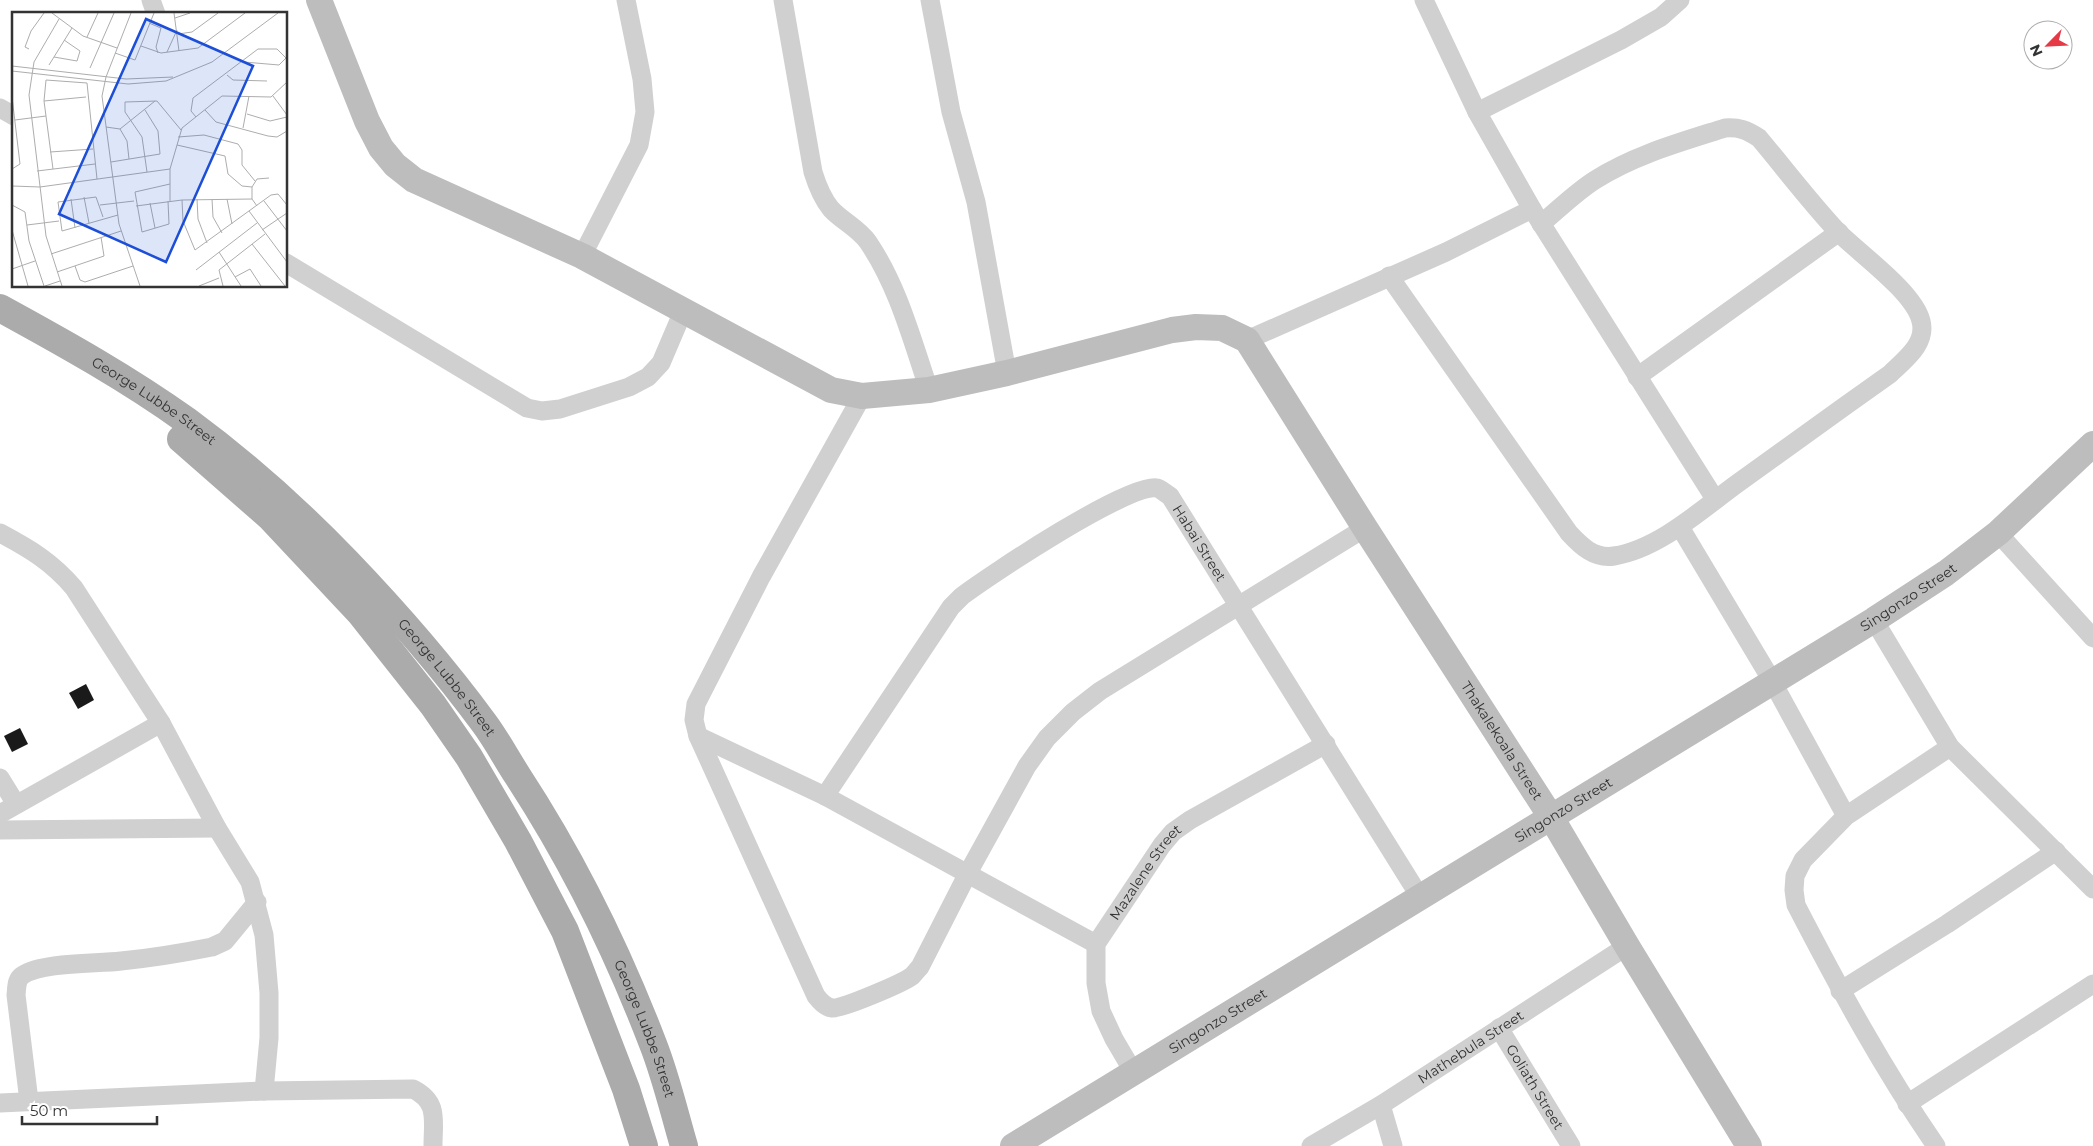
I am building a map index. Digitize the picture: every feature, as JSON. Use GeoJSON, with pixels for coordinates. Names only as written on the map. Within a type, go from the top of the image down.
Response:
{"type":"FeatureCollection","features":[{"type":"Feature","properties":{"kind":"main road","name":"George Lubbe Street"},"geometry":{"type":"LineString","coordinates":[[0,308],[129,381],[173,412],[263,482],[309,523],[381,597],[431,656],[479,717],[534,800],[566,855],[618,960],[654,1047],[684,1146]]}},
{"type":"Feature","properties":{"kind":"main road","name":"George Lubbe Street"},"geometry":{"type":"LineString","coordinates":[[49,335],[167,428],[270,517],[361,614],[433,705],[470,757],[505,818],[564,931],[626,1089],[644,1146]]}},
{"type":"Feature","properties":{"kind":"street"},"geometry":{"type":"LineString","coordinates":[[150,0],[155,12]]}},
{"type":"Feature","properties":{"kind":"street"},"geometry":{"type":"LineString","coordinates":[[319,0],[367,121],[381,148],[395,165],[414,180],[582,256],[684,309],[831,390],[862,396],[929,390],[1007,373],[1172,330],[1196,327],[1222,328],[1247,340],[1389,276],[1537,217],[1578,193],[1608,172],[1659,150],[1725,128],[1736,127],[1746,130],[1759,138],[1839,232],[1910,300],[1922,322],[1921,338],[1912,353],[1890,374],[1680,527],[1634,550],[1613,556],[1596,555],[1582,547],[1569,533],[1389,276]]}},
{"type":"Feature","properties":{"kind":"street"},"geometry":{"type":"LineString","coordinates":[[582,256],[639,145],[645,112],[642,79],[626,0]]}},
{"type":"Feature","properties":{"kind":"street"},"geometry":{"type":"LineString","coordinates":[[783,0],[813,172],[820,192],[832,210],[848,221],[867,241],[886,273],[900,306],[929,390]]}},
{"type":"Feature","properties":{"kind":"street"},"geometry":{"type":"LineString","coordinates":[[930,0],[951,112],[976,202],[1007,373]]}},
{"type":"Feature","properties":{"kind":"street"},"geometry":{"type":"LineString","coordinates":[[1424,0],[1477,112],[1537,217],[1715,500]]}},
{"type":"Feature","properties":{"kind":"street"},"geometry":{"type":"LineString","coordinates":[[1477,112],[1621,40],[1661,17],[1680,0]]}},
{"type":"Feature","properties":{"kind":"street"},"geometry":{"type":"LineString","coordinates":[[0,108],[12,115]]}},
{"type":"Feature","properties":{"kind":"street"},"geometry":{"type":"LineString","coordinates":[[1637,377],[1839,232]]}},
{"type":"Feature","properties":{"kind":"street"},"geometry":{"type":"LineString","coordinates":[[288,264],[526,408],[542,411],[560,409],[629,388],[648,377],[661,363],[684,309]]}},
{"type":"Feature","properties":{"kind":"street","name":"Thakalekoala Street"},"geometry":{"type":"LineString","coordinates":[[1247,340],[1365,528],[1551,817],[1749,1146]]}},
{"type":"Feature","properties":{"kind":"street"},"geometry":{"type":"LineString","coordinates":[[862,396],[761,577],[696,704],[694,720],[698,736],[816,996],[823,1004],[832,1008],[847,1005],[912,976],[920,967],[968,873],[1027,766],[1047,738],[1073,712],[1100,691],[1365,528]]}},
{"type":"Feature","properties":{"kind":"street","name":"Singonzo Street"},"geometry":{"type":"LineString","coordinates":[[1013,1146],[1134,1074],[1946,574],[1998,533],[2093,444]]}},
{"type":"Feature","properties":{"kind":"street","name":"Habai Street"},"geometry":{"type":"LineString","coordinates":[[825,796],[951,607],[962,596],[1079,520],[1127,496],[1142,490],[1158,488],[1170,496],[1420,897]]}},
{"type":"Feature","properties":{"kind":"street"},"geometry":{"type":"LineString","coordinates":[[1680,527],[1772,681],[1846,816]]}},
{"type":"Feature","properties":{"kind":"street"},"geometry":{"type":"LineString","coordinates":[[0,533],[38,554],[60,571],[74,588],[161,723],[217,828],[250,882],[257,902],[264,936],[269,993],[269,1038],[264,1091]]}},
{"type":"Feature","properties":{"kind":"street"},"geometry":{"type":"LineString","coordinates":[[1998,533],[2093,638]]}},
{"type":"Feature","properties":{"kind":"street"},"geometry":{"type":"LineString","coordinates":[[1874,620],[1950,747],[2093,889]]}},
{"type":"Feature","properties":{"kind":"street"},"geometry":{"type":"LineString","coordinates":[[0,814],[161,723]]}},
{"type":"Feature","properties":{"kind":"street"},"geometry":{"type":"LineString","coordinates":[[698,736],[825,796],[1096,944],[1096,983],[1102,1011],[1114,1039],[1134,1074]]}},
{"type":"Feature","properties":{"kind":"street","name":"Mazalene Street"},"geometry":{"type":"LineString","coordinates":[[1096,944],[1162,845],[1173,832],[1190,820],[1326,744]]}},
{"type":"Feature","properties":{"kind":"street"},"geometry":{"type":"LineString","coordinates":[[1936,1146],[1907,1104],[1840,991],[1796,905],[1794,890],[1795,876],[1803,860],[1846,816],[1950,747]]}},
{"type":"Feature","properties":{"kind":"street"},"geometry":{"type":"LineString","coordinates":[[0,778],[16,804]]}},
{"type":"Feature","properties":{"kind":"street"},"geometry":{"type":"LineString","coordinates":[[0,830],[217,828]]}},
{"type":"Feature","properties":{"kind":"street"},"geometry":{"type":"LineString","coordinates":[[1840,991],[1947,924],[2056,851]]}},
{"type":"Feature","properties":{"kind":"street"},"geometry":{"type":"LineString","coordinates":[[29,1101],[16,995],[17,982],[20,976],[30,971],[48,967],[120,961],[212,947],[225,941],[257,902]]}},
{"type":"Feature","properties":{"kind":"street","name":"Mathebula Street"},"geometry":{"type":"LineString","coordinates":[[1311,1146],[1381,1105],[1627,946]]}},
{"type":"Feature","properties":{"kind":"street"},"geometry":{"type":"LineString","coordinates":[[1907,1104],[2093,984]]}},
{"type":"Feature","properties":{"kind":"street","name":"Goliath Street"},"geometry":{"type":"LineString","coordinates":[[1499,1028],[1571,1146]]}},
{"type":"Feature","properties":{"kind":"street"},"geometry":{"type":"LineString","coordinates":[[0,1103],[264,1091],[413,1089],[425,1095],[431,1105],[433,1146]]}},
{"type":"Feature","properties":{"kind":"street"},"geometry":{"type":"LineString","coordinates":[[1381,1105],[1393,1146]]}},
{"type":"Feature","properties":{"kind":"building"},"geometry":{"type":"Polygon","coordinates":[[[86,684],[94,700],[78,709],[69,693],[86,684]]]}},
{"type":"Feature","properties":{"kind":"building"},"geometry":{"type":"Polygon","coordinates":[[[20,728],[28,744],[12,752],[4,736],[20,728]]]}}]}
